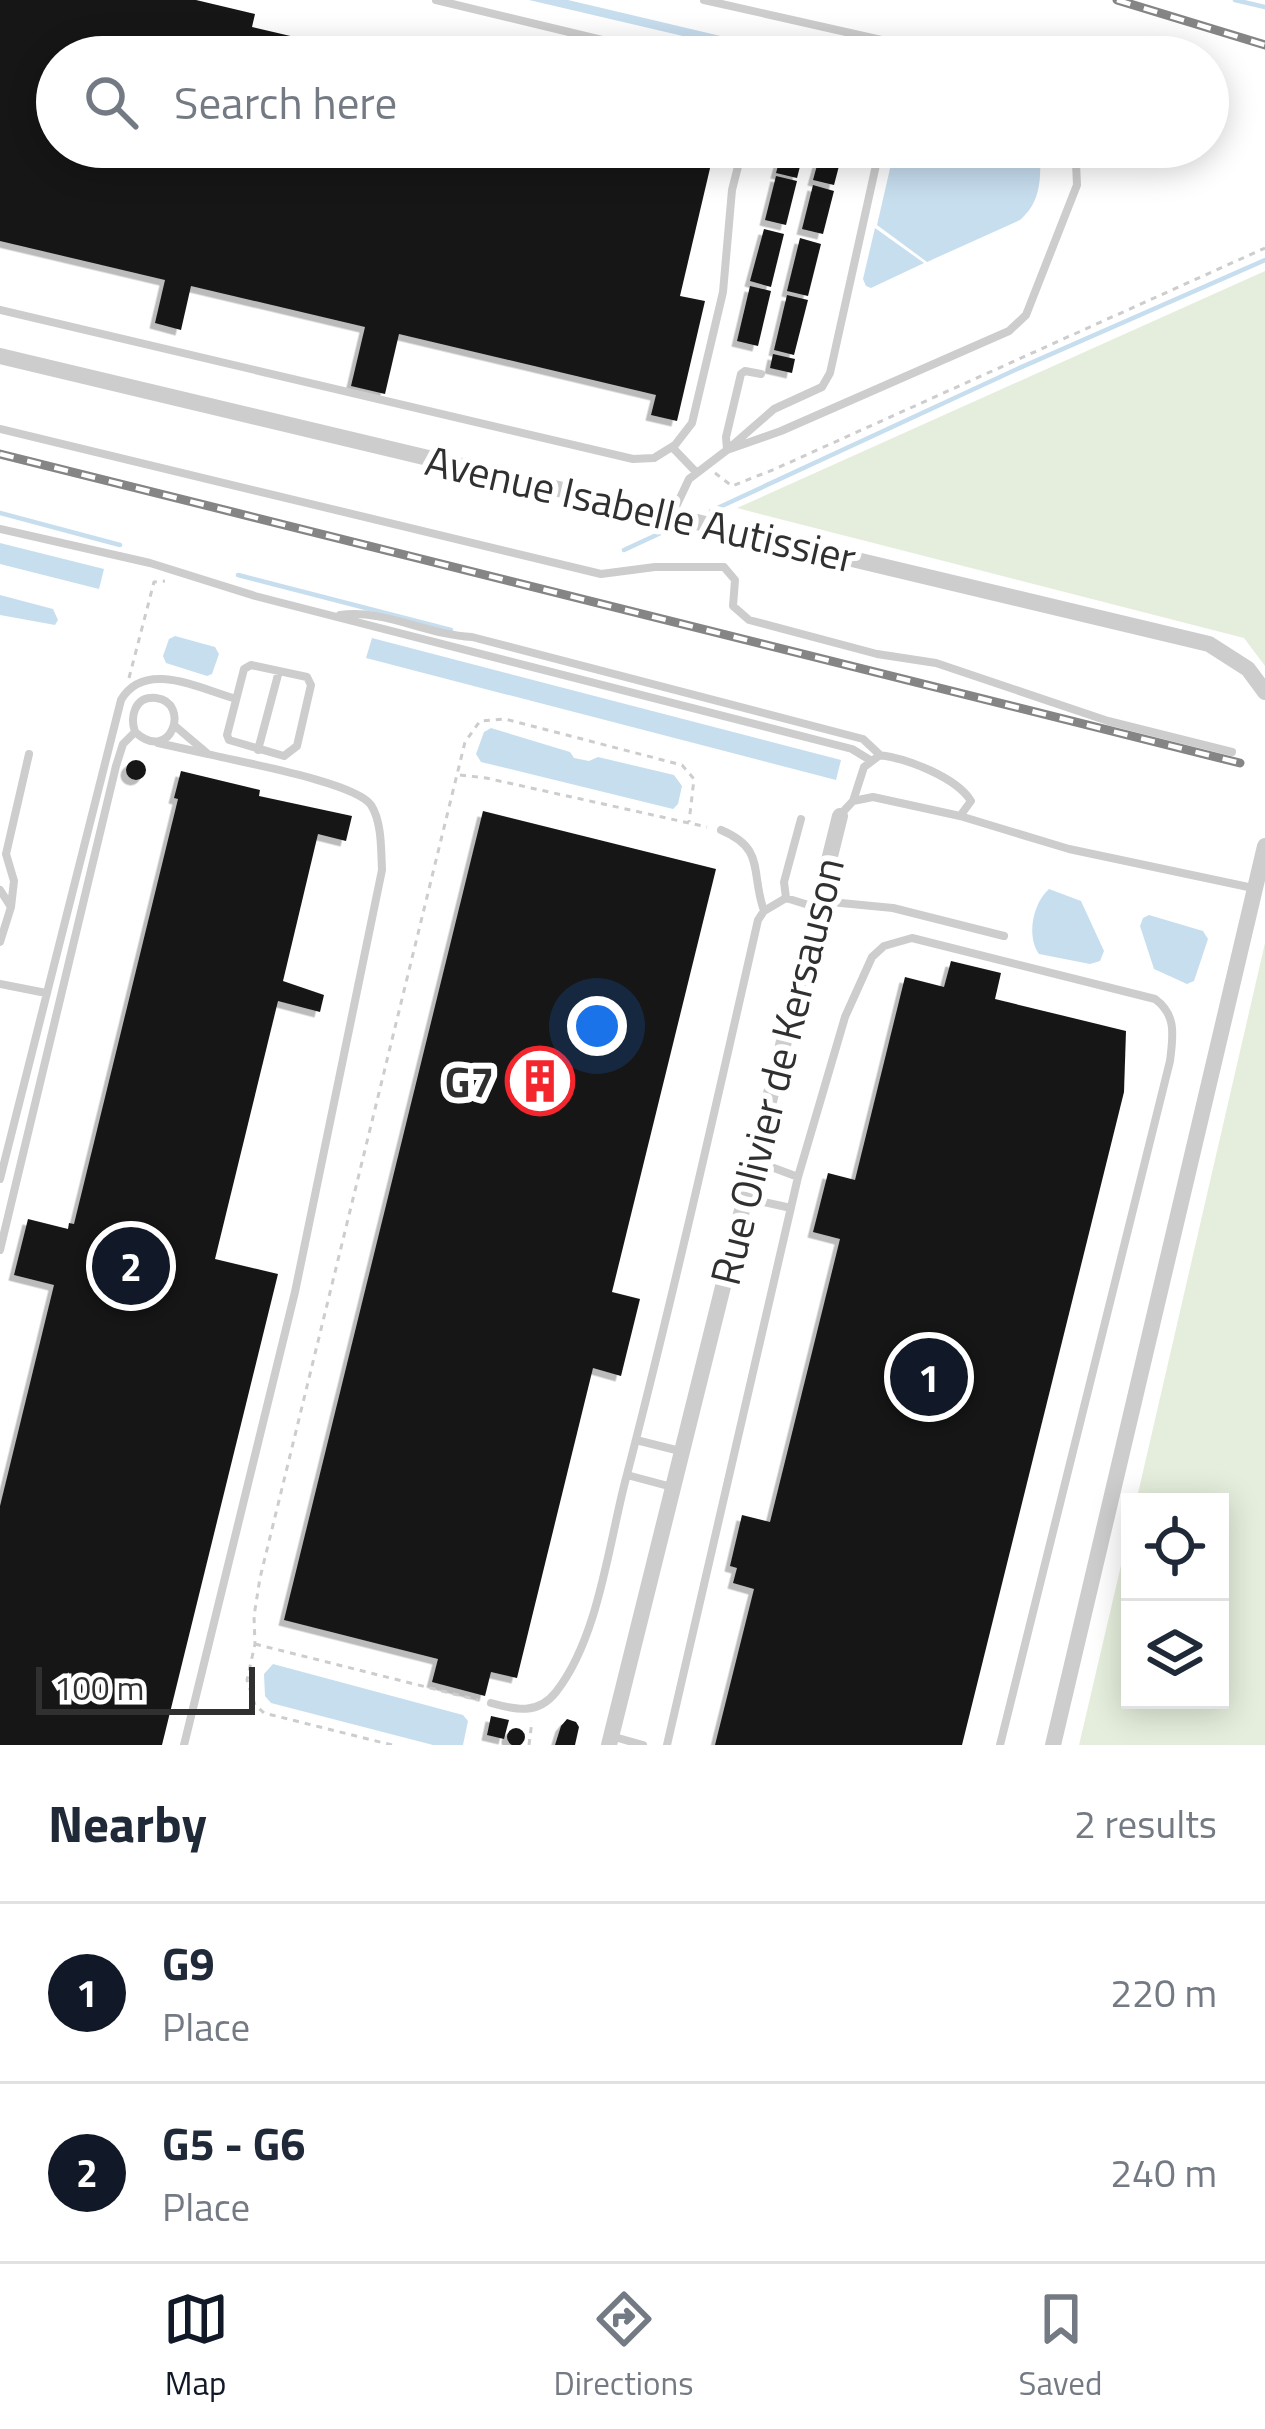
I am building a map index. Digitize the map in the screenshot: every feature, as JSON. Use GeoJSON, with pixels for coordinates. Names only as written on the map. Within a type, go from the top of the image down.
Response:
{"type":"FeatureCollection","features":[{"type":"Feature","properties":{"kind":"street","name":"Avenue Isabelle Autissier"},"geometry":{"type":"LineString","coordinates":[[0,356],[1209,644],[1248,669],[1265,692]]}},
{"type":"Feature","properties":{"kind":"street","name":"Rue Olivier de Kersauson"},"geometry":{"type":"LineString","coordinates":[[610,1741],[840,816]]}},
{"type":"Feature","properties":{"kind":"street"},"geometry":{"type":"LineString","coordinates":[[1053,1745],[1265,846]]}},
{"type":"Feature","properties":{"kind":"lane"},"geometry":{"type":"LineString","coordinates":[[436,0],[586,36]]}},
{"type":"Feature","properties":{"kind":"lane"},"geometry":{"type":"LineString","coordinates":[[704,0],[864,36]]}},
{"type":"Feature","properties":{"kind":"lane"},"geometry":{"type":"LineString","coordinates":[[0,310],[633,459],[654,458],[672,447],[692,423],[723,292],[738,168]]}},
{"type":"Feature","properties":{"kind":"lane"},"geometry":{"type":"LineString","coordinates":[[672,516],[700,468],[774,409],[822,387],[830,373],[875,168]]}},
{"type":"Feature","properties":{"kind":"lane"},"geometry":{"type":"LineString","coordinates":[[727,450],[1009,331],[1026,315],[1078,184],[1076,168]]}},
{"type":"Feature","properties":{"kind":"lane"},"geometry":{"type":"LineString","coordinates":[[727,450],[741,374],[761,374]]}},
{"type":"Feature","properties":{"kind":"lane"},"geometry":{"type":"LineString","coordinates":[[0,429],[601,574],[724,566],[735,580],[734,606],[749,620],[877,654],[936,664],[1108,721],[1232,752]]}},
{"type":"Feature","properties":{"kind":"lane"},"geometry":{"type":"LineString","coordinates":[[672,447],[700,468]]}},
{"type":"Feature","properties":{"kind":"lane"},"geometry":{"type":"LineString","coordinates":[[0,530],[174,571],[852,749],[870,760]]}},
{"type":"Feature","properties":{"kind":"lane"},"geometry":{"type":"LineString","coordinates":[[334,616],[355,613],[472,637],[863,739],[880,755]]}},
{"type":"Feature","properties":{"kind":"lane"},"geometry":{"type":"LineString","coordinates":[[251,664],[279,671],[307,677],[311,685],[297,746],[284,756],[229,740],[226,735],[244,669],[251,664]]}},
{"type":"Feature","properties":{"kind":"lane"},"geometry":{"type":"LineString","coordinates":[[258,750],[279,671]]}},
{"type":"Feature","properties":{"kind":"lane"},"geometry":{"type":"LineString","coordinates":[[0,1179],[126,692],[151,677],[236,699]]}},
{"type":"Feature","properties":{"kind":"lane"},"geometry":{"type":"LineString","coordinates":[[157,742],[168,737],[175,714],[168,703],[156,698],[134,708],[131,720],[144,741],[326,782],[361,795],[372,806],[382,870],[295,1292],[184,1745]]}},
{"type":"Feature","properties":{"kind":"lane"},"geometry":{"type":"LineString","coordinates":[[175,726],[208,754]]}},
{"type":"Feature","properties":{"kind":"lane"},"geometry":{"type":"LineString","coordinates":[[0,1250],[116,766],[123,744],[135,732]]}},
{"type":"Feature","properties":{"kind":"lane"},"geometry":{"type":"LineString","coordinates":[[0,942],[14,881],[6,854],[29,754]]}},
{"type":"Feature","properties":{"kind":"lane"},"geometry":{"type":"LineString","coordinates":[[853,801],[855,785],[870,760],[880,755],[959,786],[971,801],[960,816]]}},
{"type":"Feature","properties":{"kind":"lane","name":"Rue Olivier de Kersauson"},"geometry":{"type":"LineString","coordinates":[[840,816],[853,801],[873,797],[1069,848],[1255,888]]}},
{"type":"Feature","properties":{"kind":"lane"},"geometry":{"type":"LineString","coordinates":[[786,898],[784,882],[801,819]]}},
{"type":"Feature","properties":{"kind":"lane"},"geometry":{"type":"LineString","coordinates":[[721,830],[750,846],[764,911]]}},
{"type":"Feature","properties":{"kind":"lane"},"geometry":{"type":"LineString","coordinates":[[0,890],[11,908]]}},
{"type":"Feature","properties":{"kind":"lane"},"geometry":{"type":"LineString","coordinates":[[491,1703],[515,1710],[535,1708],[554,1696],[583,1646],[758,920],[764,911],[786,898],[893,908],[1004,936]]}},
{"type":"Feature","properties":{"kind":"lane"},"geometry":{"type":"LineString","coordinates":[[668,1745],[798,1177],[845,1017],[872,957],[897,940],[912,938],[1155,999],[1173,1022],[1171,1060],[1000,1745]]}},
{"type":"Feature","properties":{"kind":"lane"},"geometry":{"type":"LineString","coordinates":[[0,984],[46,993]]}},
{"type":"Feature","properties":{"kind":"lane"},"geometry":{"type":"LineString","coordinates":[[753,1161],[798,1177]]}},
{"type":"Feature","properties":{"kind":"lane"},"geometry":{"type":"LineString","coordinates":[[744,1198],[791,1208]]}},
{"type":"Feature","properties":{"kind":"lane"},"geometry":{"type":"LineString","coordinates":[[636,1440],[681,1452]]}},
{"type":"Feature","properties":{"kind":"lane"},"geometry":{"type":"LineString","coordinates":[[627,1475],[673,1487]]}},
{"type":"Feature","properties":{"kind":"lane"},"geometry":{"type":"LineString","coordinates":[[610,1741],[643,1745]]}},
{"type":"Feature","properties":{"kind":"path"},"geometry":{"type":"LineString","coordinates":[[700,468],[732,486],[775,470],[1265,248]]}},
{"type":"Feature","properties":{"kind":"path"},"geometry":{"type":"LineString","coordinates":[[126,692],[154,582],[166,581],[174,571]]}},
{"type":"Feature","properties":{"kind":"path"},"geometry":{"type":"LineString","coordinates":[[392,1745],[264,1713],[255,1706],[248,1680],[260,1578],[472,729],[480,721],[506,719],[682,764],[694,778],[688,822]]}},
{"type":"Feature","properties":{"kind":"path"},"geometry":{"type":"LineString","coordinates":[[460,776],[721,830]]}},
{"type":"Feature","properties":{"kind":"path"},"geometry":{"type":"LineString","coordinates":[[255,1644],[491,1703]]}},
{"type":"Feature","properties":{"kind":"path"},"geometry":{"type":"LineString","coordinates":[[529,1745],[535,1708]]}},
{"type":"Feature","properties":{"kind":"green space"},"geometry":{"type":"Polygon","coordinates":[[[1265,271],[1265,666],[1244,638],[737,508],[1265,271]]]}},
{"type":"Feature","properties":{"kind":"green space"},"geometry":{"type":"Polygon","coordinates":[[[1265,943],[1265,1745],[1079,1745],[1121,1565],[1121,1709],[1229,1709],[1229,1493],[1138,1493],[1265,943]]]}},
{"type":"Feature","properties":{"kind":"water"},"geometry":{"type":"Polygon","coordinates":[[[529,0],[568,0],[720,36],[682,36],[529,0]]]}},
{"type":"Feature","properties":{"kind":"water"},"geometry":{"type":"Polygon","coordinates":[[[890,168],[1040,168],[1035,199],[1020,220],[927,262],[877,225],[890,168]]]}},
{"type":"Feature","properties":{"kind":"water"},"geometry":{"type":"Polygon","coordinates":[[[875,228],[924,263],[871,288],[866,286],[863,279],[875,228]]]}},
{"type":"Feature","properties":{"kind":"water"},"geometry":{"type":"Polygon","coordinates":[[[0,543],[104,569],[99,589],[0,564],[0,543]]]}},
{"type":"Feature","properties":{"kind":"water"},"geometry":{"type":"Polygon","coordinates":[[[0,595],[53,609],[58,620],[55,625],[0,615],[0,595]]]}},
{"type":"Feature","properties":{"kind":"water"},"geometry":{"type":"Polygon","coordinates":[[[175,636],[215,647],[219,654],[212,674],[166,663],[163,656],[169,639],[175,636]]]}},
{"type":"Feature","properties":{"kind":"water"},"geometry":{"type":"Polygon","coordinates":[[[372,638],[841,760],[836,780],[366,658],[372,638]]]}},
{"type":"Feature","properties":{"kind":"water"},"geometry":{"type":"Polygon","coordinates":[[[491,728],[570,752],[574,758],[589,761],[598,757],[674,775],[682,786],[678,804],[673,809],[481,762],[476,754],[484,732],[491,728]]]}},
{"type":"Feature","properties":{"kind":"water"},"geometry":{"type":"Polygon","coordinates":[[[1049,889],[1081,901],[1104,951],[1100,961],[1090,964],[1039,954],[1033,920],[1049,889]]]}},
{"type":"Feature","properties":{"kind":"water"},"geometry":{"type":"Polygon","coordinates":[[[1149,915],[1203,931],[1208,939],[1194,981],[1187,984],[1154,969],[1140,926],[1149,915]]]}},
{"type":"Feature","properties":{"kind":"water"},"geometry":{"type":"Polygon","coordinates":[[[273,1664],[463,1715],[468,1721],[463,1745],[433,1745],[271,1703],[265,1696],[264,1674],[273,1664]]]}},
{"type":"Feature","properties":{"kind":"building"},"geometry":{"type":"Polygon","coordinates":[[[0,0],[196,0],[255,14],[252,27],[291,36],[36,36],[36,168],[710,168],[680,296],[705,301],[677,421],[651,415],[656,395],[399,334],[385,394],[351,386],[365,327],[191,286],[181,330],[155,323],[165,280],[0,241],[0,0]]]}},
{"type":"Feature","properties":{"kind":"building"},"geometry":{"type":"Polygon","coordinates":[[[777,168],[800,168],[797,178],[776,173],[777,168]]]}},
{"type":"Feature","properties":{"kind":"building"},"geometry":{"type":"Polygon","coordinates":[[[816,168],[838,168],[834,185],[813,180],[816,168]]]}},
{"type":"Feature","properties":{"kind":"building"},"geometry":{"type":"Polygon","coordinates":[[[776,176],[797,181],[786,225],[765,220],[776,176]]]}},
{"type":"Feature","properties":{"kind":"building"},"geometry":{"type":"Polygon","coordinates":[[[813,185],[834,191],[823,234],[802,229],[813,185]]]}},
{"type":"Feature","properties":{"kind":"building"},"geometry":{"type":"Polygon","coordinates":[[[764,229],[784,234],[771,287],[750,281],[764,229]]]}},
{"type":"Feature","properties":{"kind":"building"},"geometry":{"type":"Polygon","coordinates":[[[800,238],[821,244],[808,296],[787,291],[800,238]]]}},
{"type":"Feature","properties":{"kind":"building"},"geometry":{"type":"Polygon","coordinates":[[[750,286],[771,291],[758,346],[737,341],[750,286]]]}},
{"type":"Feature","properties":{"kind":"building"},"geometry":{"type":"Polygon","coordinates":[[[787,295],[808,300],[794,355],[774,350],[787,295]]]}},
{"type":"Feature","properties":{"kind":"building"},"geometry":{"type":"Polygon","coordinates":[[[773,354],[795,359],[792,373],[770,368],[773,354]]]}},
{"type":"Feature","properties":{"kind":"building"},"geometry":{"type":"Polygon","coordinates":[[[136,760],[146,770],[136,780],[126,770],[136,760]]]}},
{"type":"Feature","properties":{"kind":"building"},"geometry":{"type":"Polygon","coordinates":[[[181,771],[260,790],[259,796],[352,816],[346,841],[318,834],[283,981],[324,995],[320,1012],[278,1001],[215,1259],[278,1274],[162,1745],[0,1745],[0,1506],[54,1285],[14,1275],[28,1219],[68,1229],[69,1223],[74,1224],[181,771]]]}},
{"type":"Feature","properties":{"kind":"building","name":"G7"},"geometry":{"type":"Polygon","coordinates":[[[483,811],[716,869],[612,1292],[640,1299],[621,1376],[593,1368],[517,1678],[491,1672],[485,1696],[432,1682],[438,1659],[284,1620],[483,811]]]}},
{"type":"Feature","properties":{"kind":"building"},"geometry":{"type":"Polygon","coordinates":[[[951,961],[1001,973],[995,999],[1126,1031],[1124,1092],[962,1745],[715,1745],[754,1589],[733,1583],[737,1568],[730,1566],[742,1515],[770,1522],[840,1239],[813,1232],[828,1173],[855,1180],[905,977],[944,987],[951,961]]]}},
{"type":"Feature","properties":{"kind":"building"},"geometry":{"type":"Polygon","coordinates":[[[491,1716],[509,1720],[504,1739],[487,1735],[491,1716]]]}},
{"type":"Feature","properties":{"kind":"building"},"geometry":{"type":"Polygon","coordinates":[[[567,1719],[579,1727],[575,1745],[555,1745],[561,1726],[567,1719]]]}},
{"type":"Feature","properties":{"kind":"building"},"geometry":{"type":"Polygon","coordinates":[[[509,1730],[523,1730],[523,1744],[509,1744],[509,1730]]]}},
{"type":"Feature","properties":{"kind":"waterway"},"geometry":{"type":"LineString","coordinates":[[1235,0],[1265,7]]}},
{"type":"Feature","properties":{"kind":"waterway"},"geometry":{"type":"LineString","coordinates":[[711,511],[1265,260]]}},
{"type":"Feature","properties":{"kind":"waterway"},"geometry":{"type":"LineString","coordinates":[[0,513],[120,545]]}},
{"type":"Feature","properties":{"kind":"waterway"},"geometry":{"type":"LineString","coordinates":[[624,550],[665,531]]}},
{"type":"Feature","properties":{"kind":"waterway"},"geometry":{"type":"LineString","coordinates":[[238,575],[451,630]]}},
{"type":"Feature","properties":{"kind":"railway"},"geometry":{"type":"LineString","coordinates":[[1117,0],[1265,45]]}},
{"type":"Feature","properties":{"kind":"railway"},"geometry":{"type":"LineString","coordinates":[[0,454],[1240,763]]}},
{"type":"Feature","properties":{"kind":"place","name":"G7"},"geometry":{"type":"Point","coordinates":[540,1081]}},
{"type":"Feature","properties":{"kind":"place","name":"G5 - G6"},"geometry":{"type":"Point","coordinates":[131,1266]}},
{"type":"Feature","properties":{"kind":"place","name":"G9"},"geometry":{"type":"Point","coordinates":[929,1377]}}]}
